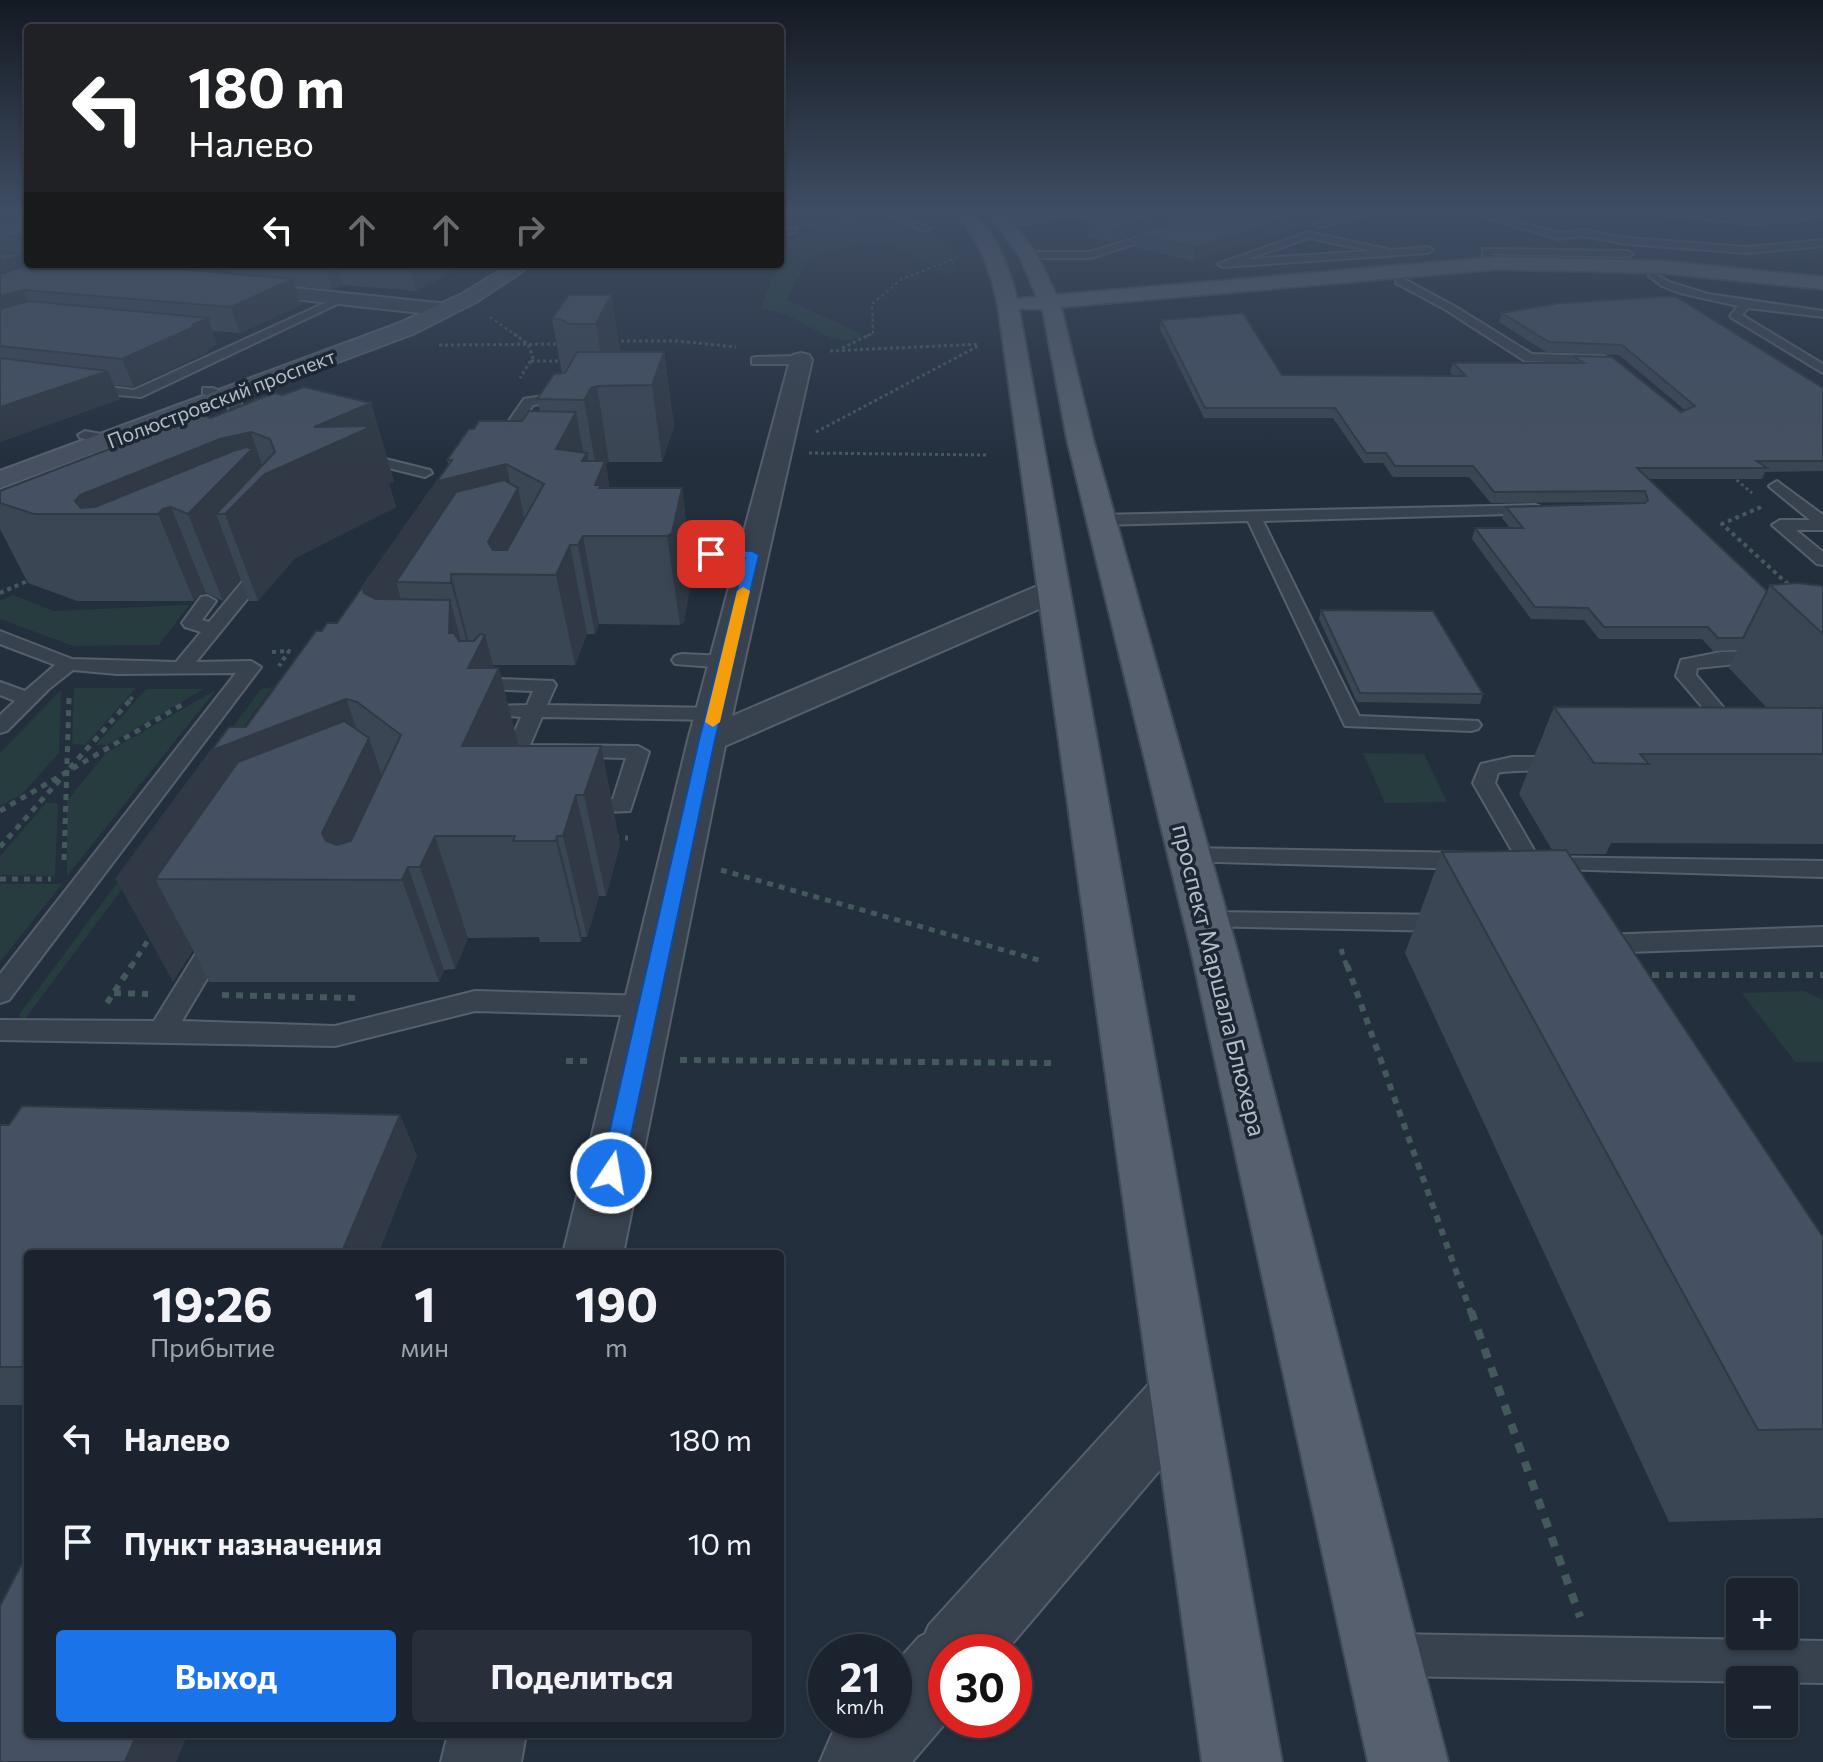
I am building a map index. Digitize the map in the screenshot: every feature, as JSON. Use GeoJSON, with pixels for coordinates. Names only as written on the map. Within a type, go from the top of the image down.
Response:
{"type":"FeatureCollection","features":[{"type":"Feature","properties":{"kind":"main road","name":"Полюстровский проспект"},"geometry":{"type":"LineString","coordinates":[[0,480],[95,438],[405,329],[452,295]]}},
{"type":"Feature","properties":{"kind":"main road","name":"Полюстровский проспект"},"geometry":{"type":"LineString","coordinates":[[431,309],[459,295]]}},
{"type":"Feature","properties":{"kind":"main road"},"geometry":{"type":"LineString","coordinates":[[1006,295],[1242,1762]]}},
{"type":"Feature","properties":{"kind":"main road","name":"проспект Маршала Блюхера"},"geometry":{"type":"LineString","coordinates":[[1047,295],[1052,306],[1101,520],[1207,920],[1408,1762]]}},
{"type":"Feature","properties":{"kind":"main road"},"geometry":{"type":"LineString","coordinates":[[1052,306],[1159,295]]}},
{"type":"Feature","properties":{"kind":"main road"},"geometry":{"type":"LineString","coordinates":[[1008,306],[1052,306],[1202,295]]}},
{"type":"Feature","properties":{"kind":"main road","name":"Полюстровский проспект"},"geometry":{"type":"LineString","coordinates":[[0,466],[95,438]]}},
{"type":"Feature","properties":{"kind":"street"},"geometry":{"type":"LineString","coordinates":[[301,295],[431,309]]}},
{"type":"Feature","properties":{"kind":"street"},"geometry":{"type":"LineString","coordinates":[[594,1250],[711,727],[801,366]]}},
{"type":"Feature","properties":{"kind":"street"},"geometry":{"type":"LineString","coordinates":[[711,727],[1053,591]]}},
{"type":"Feature","properties":{"kind":"street"},"geometry":{"type":"LineString","coordinates":[[972,1634],[1182,1395]]}},
{"type":"Feature","properties":{"kind":"street"},"geometry":{"type":"LineString","coordinates":[[860,1762],[928,1685]]}},
{"type":"Feature","properties":{"kind":"street"},"geometry":{"type":"LineString","coordinates":[[481,1762],[486,1738]]}},
{"type":"Feature","properties":{"kind":"lane"},"geometry":{"type":"LineString","coordinates":[[1426,295],[1529,358],[1613,360]]}},
{"type":"Feature","properties":{"kind":"lane"},"geometry":{"type":"LineString","coordinates":[[1707,295],[1744,305],[1823,314]]}},
{"type":"Feature","properties":{"kind":"lane"},"geometry":{"type":"LineString","coordinates":[[76,387],[136,394],[336,300]]}},
{"type":"Feature","properties":{"kind":"lane"},"geometry":{"type":"LineString","coordinates":[[1744,305],[1736,316],[1823,369]]}},
{"type":"Feature","properties":{"kind":"lane"},"geometry":{"type":"LineString","coordinates":[[221,338],[252,341]]}},
{"type":"Feature","properties":{"kind":"lane"},"geometry":{"type":"LineString","coordinates":[[756,361],[801,366]]}},
{"type":"Feature","properties":{"kind":"lane"},"geometry":{"type":"LineString","coordinates":[[217,393],[233,400],[240,424],[225,446],[239,445]]}},
{"type":"Feature","properties":{"kind":"lane"},"geometry":{"type":"LineString","coordinates":[[490,459],[529,402],[571,396],[580,401]]}},
{"type":"Feature","properties":{"kind":"lane"},"geometry":{"type":"LineString","coordinates":[[95,438],[129,446],[169,448]]}},
{"type":"Feature","properties":{"kind":"lane"},"geometry":{"type":"LineString","coordinates":[[343,452],[425,473]]}},
{"type":"Feature","properties":{"kind":"lane"},"geometry":{"type":"LineString","coordinates":[[1777,486],[1823,524]]}},
{"type":"Feature","properties":{"kind":"lane"},"geometry":{"type":"LineString","coordinates":[[1101,520],[1545,510]]}},
{"type":"Feature","properties":{"kind":"lane"},"geometry":{"type":"LineString","coordinates":[[1253,516],[1352,722],[1471,725]]}},
{"type":"Feature","properties":{"kind":"lane"},"geometry":{"type":"LineString","coordinates":[[1823,524],[1780,525],[1823,560]]}},
{"type":"Feature","properties":{"kind":"lane"},"geometry":{"type":"LineString","coordinates":[[640,554],[752,555]]}},
{"type":"Feature","properties":{"kind":"lane"},"geometry":{"type":"LineString","coordinates":[[181,668],[273,557]]}},
{"type":"Feature","properties":{"kind":"lane"},"geometry":{"type":"LineString","coordinates":[[207,601],[191,623],[212,629]]}},
{"type":"Feature","properties":{"kind":"lane"},"geometry":{"type":"LineString","coordinates":[[0,637],[69,664],[251,667],[0,993]]}},
{"type":"Feature","properties":{"kind":"lane"},"geometry":{"type":"LineString","coordinates":[[1748,748],[1686,676],[1688,664],[1708,659],[1799,659],[1823,665]]}},
{"type":"Feature","properties":{"kind":"lane"},"geometry":{"type":"LineString","coordinates":[[682,660],[727,662]]}},
{"type":"Feature","properties":{"kind":"lane"},"geometry":{"type":"LineString","coordinates":[[0,727],[42,685],[69,664]]}},
{"type":"Feature","properties":{"kind":"lane"},"geometry":{"type":"LineString","coordinates":[[444,683],[546,685],[517,751],[638,752],[622,806],[561,806]]}},
{"type":"Feature","properties":{"kind":"lane"},"geometry":{"type":"LineString","coordinates":[[0,688],[27,699]]}},
{"type":"Feature","properties":{"kind":"lane"},"geometry":{"type":"LineString","coordinates":[[492,728],[500,710],[711,727]]}},
{"type":"Feature","properties":{"kind":"lane"},"geometry":{"type":"LineString","coordinates":[[1530,863],[1484,783],[1489,769],[1512,763],[1575,763]]}},
{"type":"Feature","properties":{"kind":"lane"},"geometry":{"type":"LineString","coordinates":[[1190,856],[1490,862],[1474,885]]}},
{"type":"Feature","properties":{"kind":"lane"},"geometry":{"type":"LineString","coordinates":[[1503,862],[1823,869]]}},
{"type":"Feature","properties":{"kind":"lane"},"geometry":{"type":"LineString","coordinates":[[1207,920],[1331,922],[1460,918]]}},
{"type":"Feature","properties":{"kind":"lane"},"geometry":{"type":"LineString","coordinates":[[162,1031],[228,922]]}},
{"type":"Feature","properties":{"kind":"lane"},"geometry":{"type":"LineString","coordinates":[[1574,930],[1601,944],[1823,936]]}},
{"type":"Feature","properties":{"kind":"lane"},"geometry":{"type":"LineString","coordinates":[[1601,944],[1619,975]]}},
{"type":"Feature","properties":{"kind":"lane"},"geometry":{"type":"LineString","coordinates":[[0,1030],[335,1036],[475,1001],[650,1006]]}},
{"type":"Feature","properties":{"kind":"lane"},"geometry":{"type":"LineString","coordinates":[[1382,1654],[1823,1662]]}},
{"type":"Feature","properties":{"kind":"path"},"geometry":{"type":"LineString","coordinates":[[801,366],[873,333],[872,304],[882,295]]}},
{"type":"Feature","properties":{"kind":"path"},"geometry":{"type":"LineString","coordinates":[[488,316],[528,344],[533,357],[514,386]]}},
{"type":"Feature","properties":{"kind":"path"},"geometry":{"type":"LineString","coordinates":[[608,342],[677,341],[743,348]]}},
{"type":"Feature","properties":{"kind":"path"},"geometry":{"type":"LineString","coordinates":[[438,345],[562,344]]}},
{"type":"Feature","properties":{"kind":"path"},"geometry":{"type":"LineString","coordinates":[[777,453],[980,344],[839,350]]}},
{"type":"Feature","properties":{"kind":"path"},"geometry":{"type":"LineString","coordinates":[[531,361],[575,361]]}},
{"type":"Feature","properties":{"kind":"path"},"geometry":{"type":"LineString","coordinates":[[777,453],[988,455]]}},
{"type":"Feature","properties":{"kind":"path"},"geometry":{"type":"LineString","coordinates":[[1731,474],[1766,504],[1722,524],[1801,596]]}},
{"type":"Feature","properties":{"kind":"path"},"geometry":{"type":"LineString","coordinates":[[0,593],[42,575]]}},
{"type":"Feature","properties":{"kind":"path"},"geometry":{"type":"LineString","coordinates":[[0,847],[144,684]]}},
{"type":"Feature","properties":{"kind":"path"},"geometry":{"type":"LineString","coordinates":[[0,811],[217,684],[238,684]]}},
{"type":"Feature","properties":{"kind":"path"},"geometry":{"type":"LineString","coordinates":[[42,685],[69,685],[63,878]]}},
{"type":"Feature","properties":{"kind":"path"},"geometry":{"type":"LineString","coordinates":[[599,838],[628,838]]}},
{"type":"Feature","properties":{"kind":"path"},"geometry":{"type":"LineString","coordinates":[[682,857],[907,925],[1042,961]]}},
{"type":"Feature","properties":{"kind":"path"},"geometry":{"type":"LineString","coordinates":[[0,879],[88,879]]}},
{"type":"Feature","properties":{"kind":"path"},"geometry":{"type":"LineString","coordinates":[[1331,922],[1595,1658]]}},
{"type":"Feature","properties":{"kind":"path"},"geometry":{"type":"LineString","coordinates":[[90,1030],[156,929]]}},
{"type":"Feature","properties":{"kind":"path"},"geometry":{"type":"LineString","coordinates":[[1619,975],[1823,975]]}},
{"type":"Feature","properties":{"kind":"path"},"geometry":{"type":"LineString","coordinates":[[113,993],[159,994]]}},
{"type":"Feature","properties":{"kind":"path"},"geometry":{"type":"LineString","coordinates":[[221,995],[359,998]]}},
{"type":"Feature","properties":{"kind":"path"},"geometry":{"type":"LineString","coordinates":[[566,1061],[1051,1063]]}},
{"type":"Feature","properties":{"kind":"green space"},"geometry":{"type":"Polygon","coordinates":[[[766,295],[789,295],[787,300],[860,333],[860,337],[850,340],[833,338],[789,316],[761,308],[766,295]]]}},
{"type":"Feature","properties":{"kind":"green space"},"geometry":{"type":"Polygon","coordinates":[[[13,595],[53,611],[189,605],[159,645],[73,646],[0,619],[0,601],[13,595]]]}},
{"type":"Feature","properties":{"kind":"green space"},"geometry":{"type":"Polygon","coordinates":[[[273,687],[25,1019],[20,1018],[19,1015],[261,689],[273,687]]]}},
{"type":"Feature","properties":{"kind":"green space"},"geometry":{"type":"Polygon","coordinates":[[[74,688],[136,688],[85,745],[72,744],[74,688]]]}},
{"type":"Feature","properties":{"kind":"green space"},"geometry":{"type":"Polygon","coordinates":[[[146,689],[204,689],[107,745],[96,745],[146,689]]]}},
{"type":"Feature","properties":{"kind":"green space"},"geometry":{"type":"Polygon","coordinates":[[[61,690],[59,753],[22,794],[0,806],[0,753],[61,690]]]}},
{"type":"Feature","properties":{"kind":"green space"},"geometry":{"type":"Polygon","coordinates":[[[216,690],[67,876],[67,801],[106,753],[216,690]]]}},
{"type":"Feature","properties":{"kind":"green space"},"geometry":{"type":"Polygon","coordinates":[[[1363,753],[1424,754],[1447,802],[1385,803],[1363,753]]]}},
{"type":"Feature","properties":{"kind":"green space"},"geometry":{"type":"Polygon","coordinates":[[[46,803],[58,803],[55,876],[0,875],[0,856],[46,803]]]}},
{"type":"Feature","properties":{"kind":"green space"},"geometry":{"type":"Polygon","coordinates":[[[0,884],[62,884],[0,962],[0,884]]]}},
{"type":"Feature","properties":{"kind":"green space"},"geometry":{"type":"Polygon","coordinates":[[[1804,991],[1823,1000],[1823,1062],[1795,1062],[1742,993],[1804,991]]]}},
{"type":"Feature","properties":{"kind":"building"},"geometry":{"type":"Polygon","coordinates":[[[87,295],[257,295],[231,307],[87,295]]]}},
{"type":"Feature","properties":{"kind":"building"},"geometry":{"type":"Polygon","coordinates":[[[569,295],[611,295],[596,324],[570,324],[552,319],[569,295]]]}},
{"type":"Feature","properties":{"kind":"building"},"geometry":{"type":"Polygon","coordinates":[[[1675,296],[1823,388],[1823,461],[1757,461],[1767,468],[1637,468],[1767,591],[1743,638],[1718,638],[1708,627],[1604,627],[1588,608],[1535,607],[1475,528],[1523,528],[1506,507],[1645,503],[1648,500],[1645,491],[1494,492],[1473,466],[1395,466],[1386,453],[1366,453],[1335,408],[1205,408],[1161,320],[1243,313],[1282,375],[1466,376],[1453,363],[1584,363],[1572,356],[1612,357],[1681,412],[1695,406],[1622,345],[1549,342],[1502,313],[1559,303],[1675,296]]]}},
{"type":"Feature","properties":{"kind":"building"},"geometry":{"type":"Polygon","coordinates":[[[28,301],[208,318],[122,359],[0,346],[0,309],[28,301]]]}},
{"type":"Feature","properties":{"kind":"building"},"geometry":{"type":"Polygon","coordinates":[[[577,352],[664,352],[652,385],[597,386],[591,388],[584,400],[537,399],[554,374],[565,373],[577,352]]]}},
{"type":"Feature","properties":{"kind":"building"},"geometry":{"type":"Polygon","coordinates":[[[0,358],[108,371],[0,407],[0,358]]]}},
{"type":"Feature","properties":{"kind":"building"},"geometry":{"type":"Polygon","coordinates":[[[304,387],[371,403],[314,427],[373,426],[265,474],[225,514],[216,514],[275,452],[270,439],[251,432],[220,439],[80,495],[75,501],[81,508],[95,507],[233,451],[247,447],[252,449],[188,514],[171,507],[158,514],[34,514],[0,503],[0,491],[200,414],[211,418],[274,393],[283,395],[304,387]]]}},
{"type":"Feature","properties":{"kind":"building"},"geometry":{"type":"Polygon","coordinates":[[[529,411],[576,412],[556,449],[587,453],[582,461],[605,461],[595,485],[601,485],[599,488],[682,488],[672,533],[667,536],[583,536],[578,545],[570,545],[556,575],[451,574],[451,583],[396,582],[456,492],[504,480],[518,488],[488,542],[493,550],[507,550],[544,484],[506,464],[439,481],[363,589],[364,593],[376,599],[450,600],[449,633],[454,633],[459,641],[474,641],[480,634],[485,635],[468,668],[499,668],[462,746],[601,746],[584,795],[576,795],[563,836],[557,836],[556,841],[513,841],[515,836],[435,836],[420,867],[408,867],[402,880],[155,879],[238,762],[344,721],[369,738],[322,833],[326,841],[337,845],[351,841],[401,735],[357,702],[346,699],[215,749],[116,879],[229,727],[246,727],[316,631],[322,631],[327,623],[337,623],[452,460],[447,460],[469,429],[474,429],[479,421],[522,421],[529,411]]]}},
{"type":"Feature","properties":{"kind":"building"},"geometry":{"type":"Polygon","coordinates":[[[1798,583],[1823,586],[1823,634],[1770,585],[1798,583]]]}},
{"type":"Feature","properties":{"kind":"building"},"geometry":{"type":"Polygon","coordinates":[[[1321,610],[1433,611],[1483,694],[1360,693],[1321,610]]]}},
{"type":"Feature","properties":{"kind":"building"},"geometry":{"type":"Polygon","coordinates":[[[1554,707],[1823,708],[1823,754],[1640,754],[1649,764],[1594,763],[1554,707]]]}},
{"type":"Feature","properties":{"kind":"building"},"geometry":{"type":"Polygon","coordinates":[[[1566,850],[1823,1237],[1823,1429],[1758,1430],[1442,852],[1566,850]]]}},
{"type":"Feature","properties":{"kind":"building"},"geometry":{"type":"Polygon","coordinates":[[[22,1106],[400,1115],[343,1250],[24,1250],[24,1367],[0,1367],[0,1125],[9,1125],[22,1106]]]}},
{"type":"Feature","properties":{"kind":"building"},"geometry":{"type":"Polygon","coordinates":[[[24,1560],[24,1738],[135,1738],[125,1762],[0,1762],[0,1606],[24,1560]]]}},
{"type":"Feature","properties":{"kind":"slow traffic"},"geometry":{"type":"LineString","coordinates":[[713,722],[743,591]]}},
{"type":"Feature","properties":{"kind":"route"},"geometry":{"type":"LineString","coordinates":[[611,1173],[707,740],[752,555],[711,554]]}}]}
